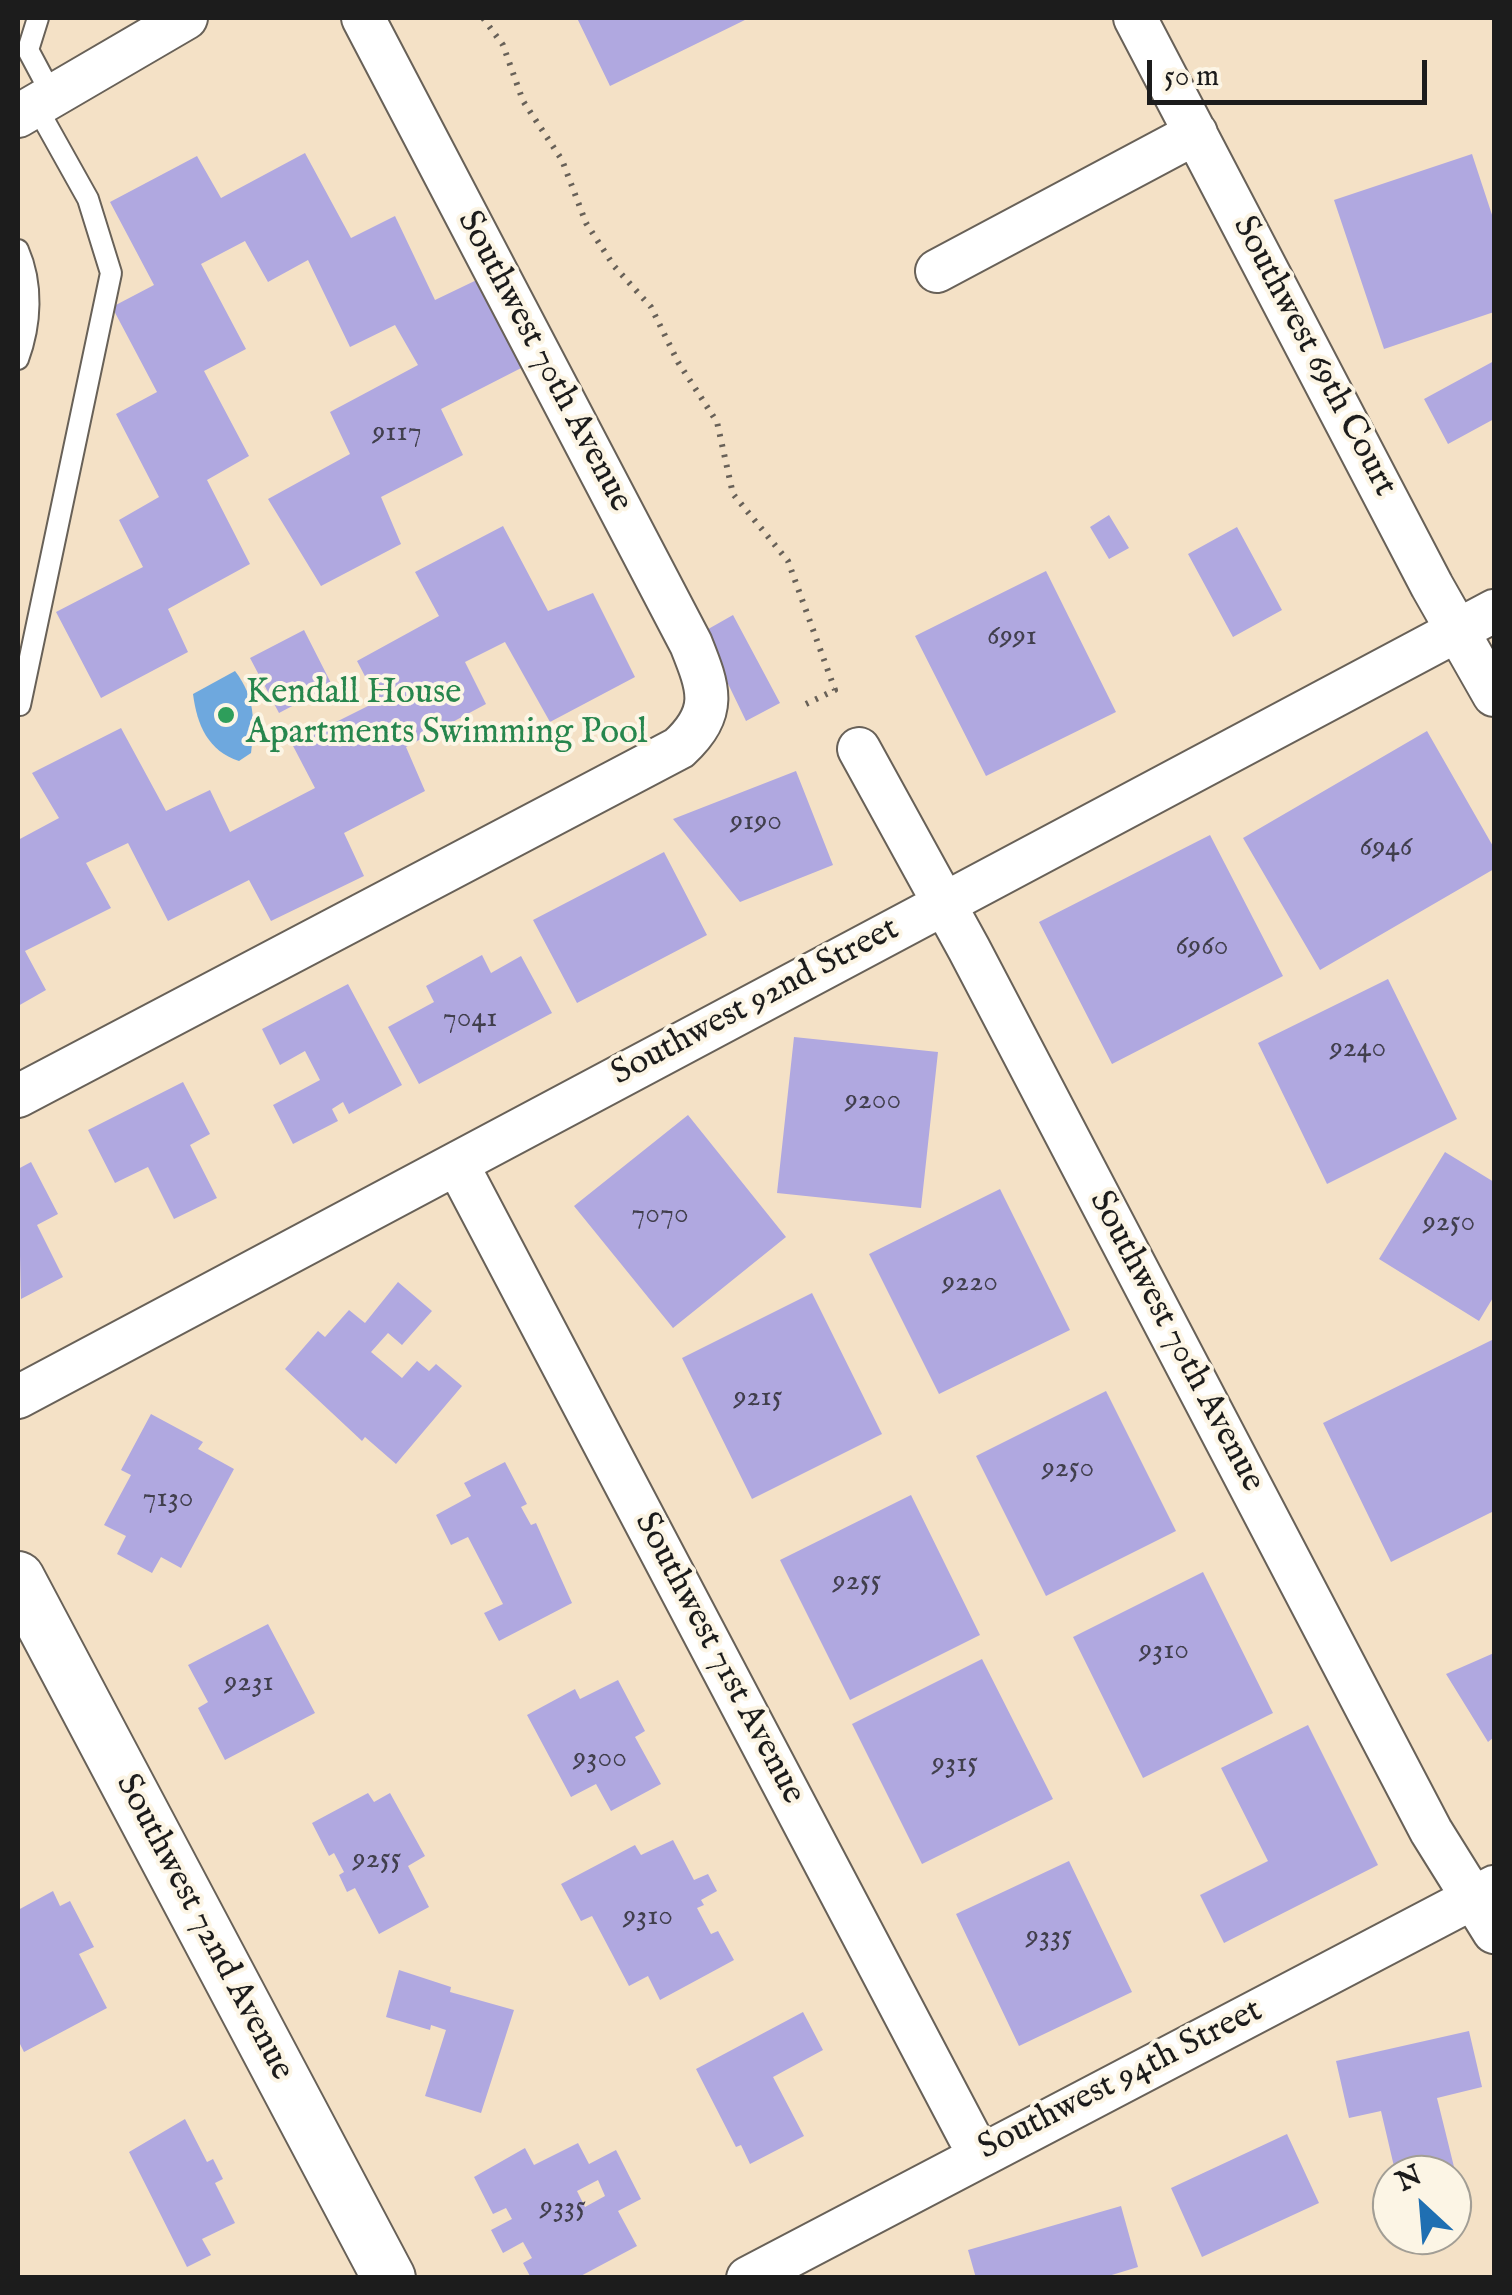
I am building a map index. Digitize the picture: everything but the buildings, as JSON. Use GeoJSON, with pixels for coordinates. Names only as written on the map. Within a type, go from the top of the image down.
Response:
{"type":"FeatureCollection","features":[{"type":"Feature","properties":{"kind":"street","name":"Southwest 70th Avenue"},"geometry":{"type":"LineString","coordinates":[[18,1096],[679,748],[696,732],[706,711],[708,694],[691,644],[363,18]]}},
{"type":"Feature","properties":{"kind":"street","name":"Southwest 69th Court"},"geometry":{"type":"LineString","coordinates":[[1135,18],[1196,133],[1476,621],[1494,696]]}},
{"type":"Feature","properties":{"kind":"street"},"geometry":{"type":"LineString","coordinates":[[36,106],[172,21]]}},
{"type":"Feature","properties":{"kind":"street"},"geometry":{"type":"LineString","coordinates":[[937,271],[1196,133]]}},
{"type":"Feature","properties":{"kind":"street","name":"Southwest 92nd Street"},"geometry":{"type":"LineString","coordinates":[[18,1397],[1476,621]]}},
{"type":"Feature","properties":{"kind":"street","name":"Southwest 70th Avenue"},"geometry":{"type":"LineString","coordinates":[[858,749],[943,902],[1430,1831],[1487,1906]]}},
{"type":"Feature","properties":{"kind":"street","name":"Southwest 71st Avenue"},"geometry":{"type":"LineString","coordinates":[[457,1164],[979,2155]]}},
{"type":"Feature","properties":{"kind":"street","name":"Southwest 72nd Avenue"},"geometry":{"type":"LineString","coordinates":[[18,1578],[389,2278]]}},
{"type":"Feature","properties":{"kind":"street","name":"Southwest 94th Street"},"geometry":{"type":"LineString","coordinates":[[748,2278],[979,2155],[1487,1906]]}},
{"type":"Feature","properties":{"kind":"lane"},"geometry":{"type":"LineString","coordinates":[[20,705],[111,273],[88,199],[36,106],[22,52],[38,18]]}},
{"type":"Feature","properties":{"kind":"lane"},"geometry":{"type":"LineString","coordinates":[[18,250],[26,269],[28,301],[27,335],[18,358]]}},
{"type":"Feature","properties":{"kind":"path"},"geometry":{"type":"LineString","coordinates":[[483,18],[499,36],[523,101],[562,160],[586,223],[614,266],[651,307],[678,362],[717,422],[733,494],[788,561],[834,690],[806,704]]}},
{"type":"Feature","properties":{"kind":"water","name":"Kendall House Apartments Swimming Pool"},"geometry":{"type":"Polygon","coordinates":[[[235,671],[250,700],[253,720],[251,753],[239,761],[212,744],[198,716],[193,694],[235,671]]]}},
{"type":"Feature","properties":{"kind":"place","name":"Kendall House Apartments Swimming Pool"},"geometry":{"type":"Point","coordinates":[226,715]}}]}
